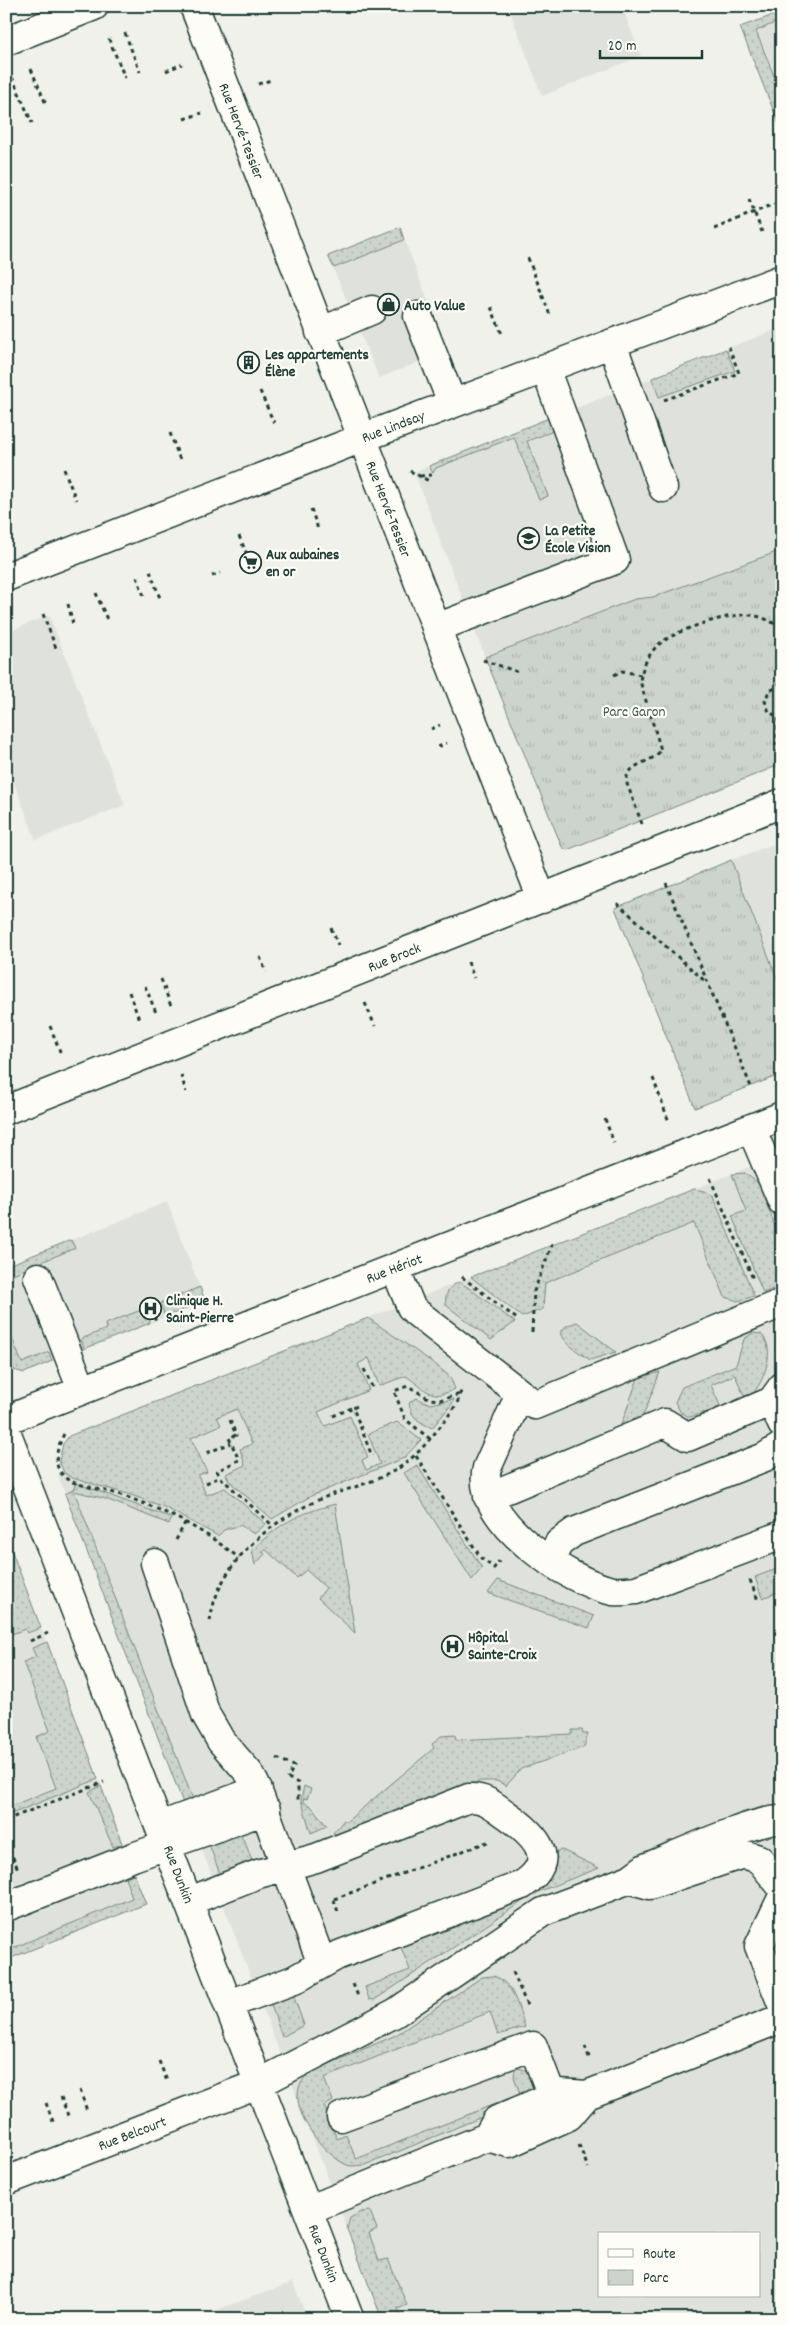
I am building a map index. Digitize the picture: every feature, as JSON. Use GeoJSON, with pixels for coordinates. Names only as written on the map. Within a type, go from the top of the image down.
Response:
{"type":"FeatureCollection","features":[{"type":"Feature","properties":{"kind":"street"},"geometry":{"type":"LineString","coordinates":[[6,41],[94,6]]}},
{"type":"Feature","properties":{"kind":"street","name":"Rue Hervé-Tessier"},"geometry":{"type":"LineString","coordinates":[[194,6],[542,899]]}},
{"type":"Feature","properties":{"kind":"street","name":"Rue Lindsay"},"geometry":{"type":"LineString","coordinates":[[6,578],[452,403],[612,343],[780,285]]}},
{"type":"Feature","properties":{"kind":"street"},"geometry":{"type":"LineString","coordinates":[[320,332],[372,310]]}},
{"type":"Feature","properties":{"kind":"street"},"geometry":{"type":"LineString","coordinates":[[418,316],[452,403]]}},
{"type":"Feature","properties":{"kind":"street"},"geometry":{"type":"LineString","coordinates":[[612,343],[663,488]]}},
{"type":"Feature","properties":{"kind":"street"},"geometry":{"type":"LineString","coordinates":[[436,628],[615,560],[545,368]]}},
{"type":"Feature","properties":{"kind":"street","name":"Rue Brock"},"geometry":{"type":"LineString","coordinates":[[6,1110],[542,899],[782,802]]}},
{"type":"Feature","properties":{"kind":"street","name":"Rue Hériot"},"geometry":{"type":"LineString","coordinates":[[6,1420],[782,1116]]}},
{"type":"Feature","properties":{"kind":"street"},"geometry":{"type":"LineString","coordinates":[[751,1128],[782,1201]]}},
{"type":"Feature","properties":{"kind":"street"},"geometry":{"type":"LineString","coordinates":[[395,1268],[411,1307],[417,1313],[535,1405],[782,1303]]}},
{"type":"Feature","properties":{"kind":"street"},"geometry":{"type":"LineString","coordinates":[[38,1277],[82,1390]]}},
{"type":"Feature","properties":{"kind":"street"},"geometry":{"type":"LineString","coordinates":[[520,1394],[487,1468],[484,1479],[488,1497],[498,1514],[527,1545],[584,1580],[613,1591],[624,1592],[658,1582],[782,1534]]}},
{"type":"Feature","properties":{"kind":"street"},"geometry":{"type":"LineString","coordinates":[[488,1497],[665,1423],[688,1437],[778,1404]]}},
{"type":"Feature","properties":{"kind":"street","name":"Rue Dunkin"},"geometry":{"type":"LineString","coordinates":[[6,1431],[190,1901],[258,2084],[350,2319]]}},
{"type":"Feature","properties":{"kind":"street"},"geometry":{"type":"LineString","coordinates":[[550,1560],[559,1543],[574,1532],[765,1457],[782,1446]]}},
{"type":"Feature","properties":{"kind":"street"},"geometry":{"type":"LineString","coordinates":[[156,1563],[206,1715],[220,1741],[249,1772],[262,1800],[322,1964]]}},
{"type":"Feature","properties":{"kind":"street"},"geometry":{"type":"LineString","coordinates":[[190,1901],[258,1874],[316,1858],[454,1803],[478,1797],[484,1799],[519,1823],[536,1839],[541,1848],[538,1870],[532,1879],[522,1885],[341,1954],[294,1980],[229,2004]]}},
{"type":"Feature","properties":{"kind":"street"},"geometry":{"type":"LineString","coordinates":[[6,1906],[133,1857],[164,1836],[262,1800]]}},
{"type":"Feature","properties":{"kind":"street","name":"Rue Belcourt"},"geometry":{"type":"LineString","coordinates":[[6,2181],[258,2084],[394,2013],[543,1912],[630,1879],[645,1868],[724,1837],[771,1819],[782,1820]]}},
{"type":"Feature","properties":{"kind":"street"},"geometry":{"type":"LineString","coordinates":[[630,1879],[650,1886],[743,1854],[759,1859],[782,1887]]}},
{"type":"Feature","properties":{"kind":"street"},"geometry":{"type":"LineString","coordinates":[[782,1898],[759,1946],[782,2004]]}},
{"type":"Feature","properties":{"kind":"street"},"geometry":{"type":"LineString","coordinates":[[487,2137],[497,2120],[559,2093],[587,2095],[782,2018]]}},
{"type":"Feature","properties":{"kind":"street"},"geometry":{"type":"LineString","coordinates":[[341,2118],[533,2046],[552,2096]]}},
{"type":"Feature","properties":{"kind":"street"},"geometry":{"type":"LineString","coordinates":[[308,2210],[487,2137],[509,2142],[569,2116],[587,2095]]}},
{"type":"Feature","properties":{"kind":"path"},"geometry":{"type":"LineString","coordinates":[[124,33],[140,72]]}},
{"type":"Feature","properties":{"kind":"path"},"geometry":{"type":"LineString","coordinates":[[109,39],[126,78]]}},
{"type":"Feature","properties":{"kind":"path"},"geometry":{"type":"LineString","coordinates":[[166,71],[182,64]]}},
{"type":"Feature","properties":{"kind":"path"},"geometry":{"type":"LineString","coordinates":[[31,69],[46,104]]}},
{"type":"Feature","properties":{"kind":"path"},"geometry":{"type":"LineString","coordinates":[[12,77],[32,123]]}},
{"type":"Feature","properties":{"kind":"path"},"geometry":{"type":"LineString","coordinates":[[258,84],[271,80]]}},
{"type":"Feature","properties":{"kind":"path"},"geometry":{"type":"LineString","coordinates":[[184,119],[202,113]]}},
{"type":"Feature","properties":{"kind":"path"},"geometry":{"type":"LineString","coordinates":[[749,198],[762,232]]}},
{"type":"Feature","properties":{"kind":"path"},"geometry":{"type":"LineString","coordinates":[[714,229],[774,204]]}},
{"type":"Feature","properties":{"kind":"path"},"geometry":{"type":"LineString","coordinates":[[528,258],[550,315]]}},
{"type":"Feature","properties":{"kind":"path"},"geometry":{"type":"LineString","coordinates":[[491,307],[502,334]]}},
{"type":"Feature","properties":{"kind":"path"},"geometry":{"type":"LineString","coordinates":[[657,403],[739,373],[728,345]]}},
{"type":"Feature","properties":{"kind":"path"},"geometry":{"type":"LineString","coordinates":[[260,390],[274,423]]}},
{"type":"Feature","properties":{"kind":"path"},"geometry":{"type":"LineString","coordinates":[[170,433],[180,460]]}},
{"type":"Feature","properties":{"kind":"path"},"geometry":{"type":"LineString","coordinates":[[64,469],[76,500]]}},
{"type":"Feature","properties":{"kind":"path"},"geometry":{"type":"LineString","coordinates":[[408,470],[429,481]]}},
{"type":"Feature","properties":{"kind":"path"},"geometry":{"type":"LineString","coordinates":[[420,476],[432,475]]}},
{"type":"Feature","properties":{"kind":"path"},"geometry":{"type":"LineString","coordinates":[[311,509],[318,530]]}},
{"type":"Feature","properties":{"kind":"path"},"geometry":{"type":"LineString","coordinates":[[239,536],[248,557]]}},
{"type":"Feature","properties":{"kind":"path"},"geometry":{"type":"LineString","coordinates":[[150,571],[161,600]]}},
{"type":"Feature","properties":{"kind":"path"},"geometry":{"type":"LineString","coordinates":[[212,576],[220,573]]}},
{"type":"Feature","properties":{"kind":"path"},"geometry":{"type":"LineString","coordinates":[[137,577],[144,596]]}},
{"type":"Feature","properties":{"kind":"path"},"geometry":{"type":"LineString","coordinates":[[96,593],[108,622]]}},
{"type":"Feature","properties":{"kind":"path"},"geometry":{"type":"LineString","coordinates":[[68,604],[73,624]]}},
{"type":"Feature","properties":{"kind":"path"},"geometry":{"type":"LineString","coordinates":[[43,614],[56,648]]}},
{"type":"Feature","properties":{"kind":"path"},"geometry":{"type":"LineString","coordinates":[[642,824],[626,781],[626,776],[631,770],[657,756],[660,750],[643,694],[641,675],[648,657],[657,646],[667,639],[723,617],[750,615],[771,621],[782,628]]}},
{"type":"Feature","properties":{"kind":"path"},"geometry":{"type":"LineString","coordinates":[[480,659],[518,672]]}},
{"type":"Feature","properties":{"kind":"path"},"geometry":{"type":"LineString","coordinates":[[614,675],[622,671],[641,675]]}},
{"type":"Feature","properties":{"kind":"path"},"geometry":{"type":"LineString","coordinates":[[782,677],[780,685],[769,691],[766,701],[769,712],[780,718],[776,748],[782,762]]}},
{"type":"Feature","properties":{"kind":"path"},"geometry":{"type":"LineString","coordinates":[[431,729],[442,724]]}},
{"type":"Feature","properties":{"kind":"path"},"geometry":{"type":"LineString","coordinates":[[438,747],[449,742]]}},
{"type":"Feature","properties":{"kind":"path"},"geometry":{"type":"LineString","coordinates":[[665,883],[752,1089]]}},
{"type":"Feature","properties":{"kind":"path"},"geometry":{"type":"LineString","coordinates":[[617,902],[708,984]]}},
{"type":"Feature","properties":{"kind":"path"},"geometry":{"type":"LineString","coordinates":[[331,928],[338,945]]}},
{"type":"Feature","properties":{"kind":"path"},"geometry":{"type":"LineString","coordinates":[[260,956],[266,972]]}},
{"type":"Feature","properties":{"kind":"path"},"geometry":{"type":"LineString","coordinates":[[468,962],[474,978]]}},
{"type":"Feature","properties":{"kind":"path"},"geometry":{"type":"LineString","coordinates":[[161,979],[172,1009]]}},
{"type":"Feature","properties":{"kind":"path"},"geometry":{"type":"LineString","coordinates":[[145,986],[157,1015]]}},
{"type":"Feature","properties":{"kind":"path"},"geometry":{"type":"LineString","coordinates":[[129,992],[140,1022]]}},
{"type":"Feature","properties":{"kind":"path"},"geometry":{"type":"LineString","coordinates":[[365,1003],[375,1026]]}},
{"type":"Feature","properties":{"kind":"path"},"geometry":{"type":"LineString","coordinates":[[50,1026],[61,1054]]}},
{"type":"Feature","properties":{"kind":"path"},"geometry":{"type":"LineString","coordinates":[[181,1075],[186,1092]]}},
{"type":"Feature","properties":{"kind":"path"},"geometry":{"type":"LineString","coordinates":[[654,1078],[669,1122]]}},
{"type":"Feature","properties":{"kind":"path"},"geometry":{"type":"LineString","coordinates":[[604,1119],[614,1143]]}},
{"type":"Feature","properties":{"kind":"path"},"geometry":{"type":"LineString","coordinates":[[710,1178],[756,1286]]}},
{"type":"Feature","properties":{"kind":"path"},"geometry":{"type":"LineString","coordinates":[[532,1332],[534,1291],[554,1240]]}},
{"type":"Feature","properties":{"kind":"path"},"geometry":{"type":"LineString","coordinates":[[462,1277],[517,1318]]}},
{"type":"Feature","properties":{"kind":"path"},"geometry":{"type":"LineString","coordinates":[[154,1317],[157,1324]]}},
{"type":"Feature","properties":{"kind":"path"},"geometry":{"type":"LineString","coordinates":[[364,1369],[372,1389]]}},
{"type":"Feature","properties":{"kind":"path"},"geometry":{"type":"LineString","coordinates":[[210,1628],[210,1620],[216,1598],[239,1558],[272,1526],[298,1510],[392,1472],[416,1456],[456,1405],[460,1394],[458,1381]]}},
{"type":"Feature","properties":{"kind":"path"},"geometry":{"type":"LineString","coordinates":[[430,1439],[405,1419],[394,1391],[408,1386],[430,1399],[440,1400],[460,1394]]}},
{"type":"Feature","properties":{"kind":"path"},"geometry":{"type":"LineString","coordinates":[[333,1416],[357,1406],[353,1408],[372,1456]]}},
{"type":"Feature","properties":{"kind":"path"},"geometry":{"type":"LineString","coordinates":[[230,1420],[236,1435],[229,1438],[239,1460],[217,1471],[220,1477],[272,1526]]}},
{"type":"Feature","properties":{"kind":"path"},"geometry":{"type":"LineString","coordinates":[[64,1434],[55,1457],[59,1470],[67,1479],[104,1489],[165,1512],[212,1537],[239,1558]]}},
{"type":"Feature","properties":{"kind":"path"},"geometry":{"type":"LineString","coordinates":[[207,1453],[231,1443]]}},
{"type":"Feature","properties":{"kind":"path"},"geometry":{"type":"LineString","coordinates":[[416,1456],[481,1558],[494,1568]]}},
{"type":"Feature","properties":{"kind":"path"},"geometry":{"type":"LineString","coordinates":[[206,1483],[220,1477]]}},
{"type":"Feature","properties":{"kind":"path"},"geometry":{"type":"LineString","coordinates":[[750,1580],[758,1600]]}},
{"type":"Feature","properties":{"kind":"path"},"geometry":{"type":"LineString","coordinates":[[30,1641],[48,1633]]}},
{"type":"Feature","properties":{"kind":"path"},"geometry":{"type":"LineString","coordinates":[[272,1755],[294,1766],[288,1778],[298,1783]]}},
{"type":"Feature","properties":{"kind":"path"},"geometry":{"type":"LineString","coordinates":[[6,1820],[104,1782]]}},
{"type":"Feature","properties":{"kind":"path"},"geometry":{"type":"LineString","coordinates":[[334,1899],[496,1839]]}},
{"type":"Feature","properties":{"kind":"path"},"geometry":{"type":"LineString","coordinates":[[6,1842],[19,1872]]}},
{"type":"Feature","properties":{"kind":"path"},"geometry":{"type":"LineString","coordinates":[[500,1941],[528,2008]]}},
{"type":"Feature","properties":{"kind":"path"},"geometry":{"type":"LineString","coordinates":[[159,2061],[167,2081]]}},
{"type":"Feature","properties":{"kind":"path"},"geometry":{"type":"LineString","coordinates":[[80,2090],[87,2111]]}},
{"type":"Feature","properties":{"kind":"path"},"geometry":{"type":"LineString","coordinates":[[62,2097],[69,2118]]}},
{"type":"Feature","properties":{"kind":"path"},"geometry":{"type":"LineString","coordinates":[[46,2103],[54,2124]]}},
{"type":"Feature","properties":{"kind":"shaded area"},"geometry":{"type":"Polygon","coordinates":[[[508,6],[622,6],[641,56],[542,96],[508,6]]]}},
{"type":"Feature","properties":{"kind":"shaded area"},"geometry":{"type":"Polygon","coordinates":[[[782,12],[782,133],[740,27],[782,12]]]}},
{"type":"Feature","properties":{"kind":"shaded area"},"geometry":{"type":"Polygon","coordinates":[[[400,227],[447,351],[379,378],[328,256],[400,227]]]}},
{"type":"Feature","properties":{"kind":"shaded area"},"geometry":{"type":"Polygon","coordinates":[[[782,327],[782,550],[653,597],[635,599],[485,657],[414,472],[782,327]]]}},
{"type":"Feature","properties":{"kind":"shaded area"},"geometry":{"type":"Polygon","coordinates":[[[49,615],[125,805],[36,840],[6,762],[6,633],[49,615]]]}},
{"type":"Feature","properties":{"kind":"shaded area"},"geometry":{"type":"Polygon","coordinates":[[[782,841],[782,991],[731,860],[782,841]]]}},
{"type":"Feature","properties":{"kind":"shaded area","name":"Hôpital Sainte-Croix"},"geometry":{"type":"Polygon","coordinates":[[[782,1154],[782,2319],[382,2319],[58,1475],[64,1472],[59,1461],[63,1444],[69,1436],[782,1154]]]}},
{"type":"Feature","properties":{"kind":"shaded area"},"geometry":{"type":"Polygon","coordinates":[[[167,1202],[205,1301],[24,1373],[14,1370],[6,1350],[6,1266],[167,1202]]]}},
{"type":"Feature","properties":{"kind":"shaded area"},"geometry":{"type":"Polygon","coordinates":[[[6,1536],[146,1904],[6,1960],[6,1536]]]}},
{"type":"Feature","properties":{"kind":"shaded area"},"geometry":{"type":"Polygon","coordinates":[[[293,2282],[307,2319],[192,2319],[293,2282]]]}},
{"type":"Feature","properties":{"kind":"green space"},"geometry":{"type":"Polygon","coordinates":[[[782,12],[782,20],[756,31],[782,96],[782,132],[740,27],[782,12]]]}},
{"type":"Feature","properties":{"kind":"green space"},"geometry":{"type":"Polygon","coordinates":[[[400,227],[404,240],[334,268],[328,256],[400,227]]]}},
{"type":"Feature","properties":{"kind":"green space"},"geometry":{"type":"Polygon","coordinates":[[[726,349],[735,371],[659,397],[652,378],[726,349]]]}},
{"type":"Feature","properties":{"kind":"green space"},"geometry":{"type":"Polygon","coordinates":[[[549,418],[552,428],[551,432],[527,441],[548,496],[539,500],[514,437],[436,468],[433,473],[429,466],[549,418]]]}},
{"type":"Feature","properties":{"kind":"green space","name":"Parc Garon"},"geometry":{"type":"Polygon","coordinates":[[[782,550],[782,764],[567,850],[562,847],[485,657],[635,599],[653,597],[782,550]]]}},
{"type":"Feature","properties":{"kind":"green space"},"geometry":{"type":"Polygon","coordinates":[[[731,860],[782,991],[782,1074],[695,1108],[615,908],[731,860]]]}},
{"type":"Feature","properties":{"kind":"green space"},"geometry":{"type":"Polygon","coordinates":[[[745,1173],[759,1184],[782,1244],[782,1285],[763,1293],[732,1216],[746,1211],[732,1174],[745,1173]]]}},
{"type":"Feature","properties":{"kind":"green space"},"geometry":{"type":"Polygon","coordinates":[[[694,1189],[704,1191],[713,1196],[754,1296],[738,1301],[725,1297],[694,1223],[545,1283],[543,1309],[522,1317],[471,1277],[694,1189]]]}},
{"type":"Feature","properties":{"kind":"green space"},"geometry":{"type":"Polygon","coordinates":[[[71,1240],[75,1248],[6,1277],[6,1266],[71,1240]]]}},
{"type":"Feature","properties":{"kind":"green space"},"geometry":{"type":"Polygon","coordinates":[[[459,1282],[515,1322],[491,1340],[446,1305],[448,1291],[459,1282]]]}},
{"type":"Feature","properties":{"kind":"green space"},"geometry":{"type":"Polygon","coordinates":[[[200,1287],[205,1301],[165,1317],[160,1303],[200,1287]]]}},
{"type":"Feature","properties":{"kind":"green space"},"geometry":{"type":"Polygon","coordinates":[[[141,1310],[145,1320],[149,1319],[150,1323],[84,1349],[81,1339],[106,1329],[105,1324],[141,1310]]]}},
{"type":"Feature","properties":{"kind":"green space"},"geometry":{"type":"Polygon","coordinates":[[[368,1318],[435,1364],[450,1377],[455,1389],[447,1393],[434,1394],[406,1376],[379,1386],[369,1358],[358,1364],[369,1390],[318,1412],[325,1426],[350,1416],[368,1457],[362,1460],[366,1470],[380,1464],[368,1434],[397,1422],[421,1440],[404,1458],[311,1496],[272,1519],[229,1481],[226,1474],[245,1465],[240,1449],[252,1444],[237,1409],[217,1417],[221,1425],[191,1438],[207,1472],[198,1475],[206,1495],[225,1488],[266,1524],[254,1534],[240,1525],[224,1530],[218,1536],[164,1507],[131,1495],[72,1478],[64,1473],[59,1461],[63,1444],[69,1436],[368,1318]]]}},
{"type":"Feature","properties":{"kind":"green space"},"geometry":{"type":"Polygon","coordinates":[[[577,1322],[616,1352],[590,1360],[573,1348],[562,1336],[561,1332],[566,1326],[577,1322]]]}},
{"type":"Feature","properties":{"kind":"green space"},"geometry":{"type":"Polygon","coordinates":[[[6,1323],[22,1363],[49,1352],[52,1361],[24,1373],[14,1370],[6,1350],[6,1323]]]}},
{"type":"Feature","properties":{"kind":"green space"},"geometry":{"type":"Polygon","coordinates":[[[753,1333],[761,1334],[766,1340],[768,1356],[761,1382],[752,1395],[744,1396],[735,1375],[711,1385],[721,1408],[690,1417],[681,1413],[675,1402],[682,1387],[736,1365],[744,1339],[753,1333]]]}},
{"type":"Feature","properties":{"kind":"green space"},"geometry":{"type":"Polygon","coordinates":[[[660,1372],[643,1416],[636,1423],[621,1425],[638,1378],[660,1372]]]}},
{"type":"Feature","properties":{"kind":"green space"},"geometry":{"type":"Polygon","coordinates":[[[416,1398],[431,1404],[454,1399],[432,1428],[414,1416],[409,1403],[416,1398]]]}},
{"type":"Feature","properties":{"kind":"green space"},"geometry":{"type":"Polygon","coordinates":[[[417,1465],[482,1568],[472,1580],[404,1473],[417,1465]]]}},
{"type":"Feature","properties":{"kind":"green space"},"geometry":{"type":"Polygon","coordinates":[[[76,1483],[172,1518],[169,1524],[106,1499],[74,1491],[194,1802],[183,1803],[65,1494],[73,1490],[76,1483]]]}},
{"type":"Feature","properties":{"kind":"green space"},"geometry":{"type":"Polygon","coordinates":[[[335,1504],[355,1633],[318,1598],[326,1588],[306,1570],[297,1578],[265,1549],[263,1552],[265,1554],[255,1565],[252,1550],[271,1533],[299,1516],[335,1504]]]}},
{"type":"Feature","properties":{"kind":"green space"},"geometry":{"type":"Polygon","coordinates":[[[6,1536],[41,1628],[27,1633],[25,1629],[12,1634],[6,1618],[6,1536]]]}},
{"type":"Feature","properties":{"kind":"green space"},"geometry":{"type":"Polygon","coordinates":[[[782,1567],[782,1591],[762,1598],[755,1577],[782,1567]]]}},
{"type":"Feature","properties":{"kind":"green space"},"geometry":{"type":"Polygon","coordinates":[[[498,1580],[594,1616],[589,1628],[488,1593],[498,1580]]]}},
{"type":"Feature","properties":{"kind":"green space"},"geometry":{"type":"Polygon","coordinates":[[[47,1642],[98,1779],[6,1816],[6,1808],[56,1788],[36,1737],[50,1731],[23,1662],[36,1657],[32,1648],[47,1642]]]}},
{"type":"Feature","properties":{"kind":"green space"},"geometry":{"type":"Polygon","coordinates":[[[572,1730],[582,1730],[583,1734],[588,1734],[584,1747],[521,1769],[506,1786],[497,1781],[480,1781],[337,1835],[333,1833],[344,1820],[346,1822],[434,1748],[432,1744],[441,1736],[455,1735],[456,1740],[572,1734],[572,1730]]]}},
{"type":"Feature","properties":{"kind":"green space"},"geometry":{"type":"Polygon","coordinates":[[[101,1786],[122,1844],[113,1847],[89,1792],[101,1786]]]}},
{"type":"Feature","properties":{"kind":"green space"},"geometry":{"type":"Polygon","coordinates":[[[304,1786],[311,1789],[307,1799],[304,1798],[303,1802],[311,1806],[327,1826],[311,1833],[301,1800],[304,1786]]]}},
{"type":"Feature","properties":{"kind":"green space"},"geometry":{"type":"Polygon","coordinates":[[[234,1831],[244,1841],[253,1864],[222,1880],[209,1844],[234,1831]]]}},
{"type":"Feature","properties":{"kind":"green space"},"geometry":{"type":"Polygon","coordinates":[[[562,1850],[599,1868],[535,1893],[382,1995],[374,2000],[369,1999],[365,1987],[410,1970],[400,1945],[519,1899],[541,1887],[549,1877],[557,1851],[562,1850]]]}},
{"type":"Feature","properties":{"kind":"green space"},"geometry":{"type":"Polygon","coordinates":[[[134,1874],[146,1904],[6,1960],[6,1951],[132,1898],[125,1877],[134,1874]]]}},
{"type":"Feature","properties":{"kind":"green space"},"geometry":{"type":"Polygon","coordinates":[[[493,1976],[506,1983],[511,1989],[525,2027],[498,2035],[490,2012],[324,2078],[333,2101],[324,2106],[337,2139],[346,2135],[356,2159],[520,2094],[514,2077],[515,2070],[518,2068],[531,2074],[535,2080],[535,2095],[366,2165],[347,2165],[338,2160],[311,2132],[300,2109],[299,2088],[304,2078],[313,2071],[396,2035],[482,1977],[493,1976]]]}},
{"type":"Feature","properties":{"kind":"green space"},"geometry":{"type":"Polygon","coordinates":[[[292,1992],[304,2025],[282,2037],[270,2002],[292,1992]]]}},
{"type":"Feature","properties":{"kind":"green space"},"geometry":{"type":"Polygon","coordinates":[[[370,2211],[377,2229],[369,2233],[379,2261],[388,2259],[407,2305],[398,2309],[402,2319],[382,2319],[347,2229],[350,2218],[361,2212],[370,2211]]]}},
{"type":"Feature","properties":{"kind":"place","name":"Auto Value"},"geometry":{"type":"Point","coordinates":[388,305]}},
{"type":"Feature","properties":{"kind":"place","name":"Les appartements Élène"},"geometry":{"type":"Point","coordinates":[249,363]}},
{"type":"Feature","properties":{"kind":"place","name":"La Petite École Vision"},"geometry":{"type":"Point","coordinates":[529,539]}},
{"type":"Feature","properties":{"kind":"place","name":"Aux aubaines en or"},"geometry":{"type":"Point","coordinates":[250,563]}},
{"type":"Feature","properties":{"kind":"place","name":"Clinique H. Saint-Pierre"},"geometry":{"type":"Point","coordinates":[150,1309]}},
{"type":"Feature","properties":{"kind":"place","name":"Hôpital Sainte-Croix"},"geometry":{"type":"Point","coordinates":[452,1646]}}]}
